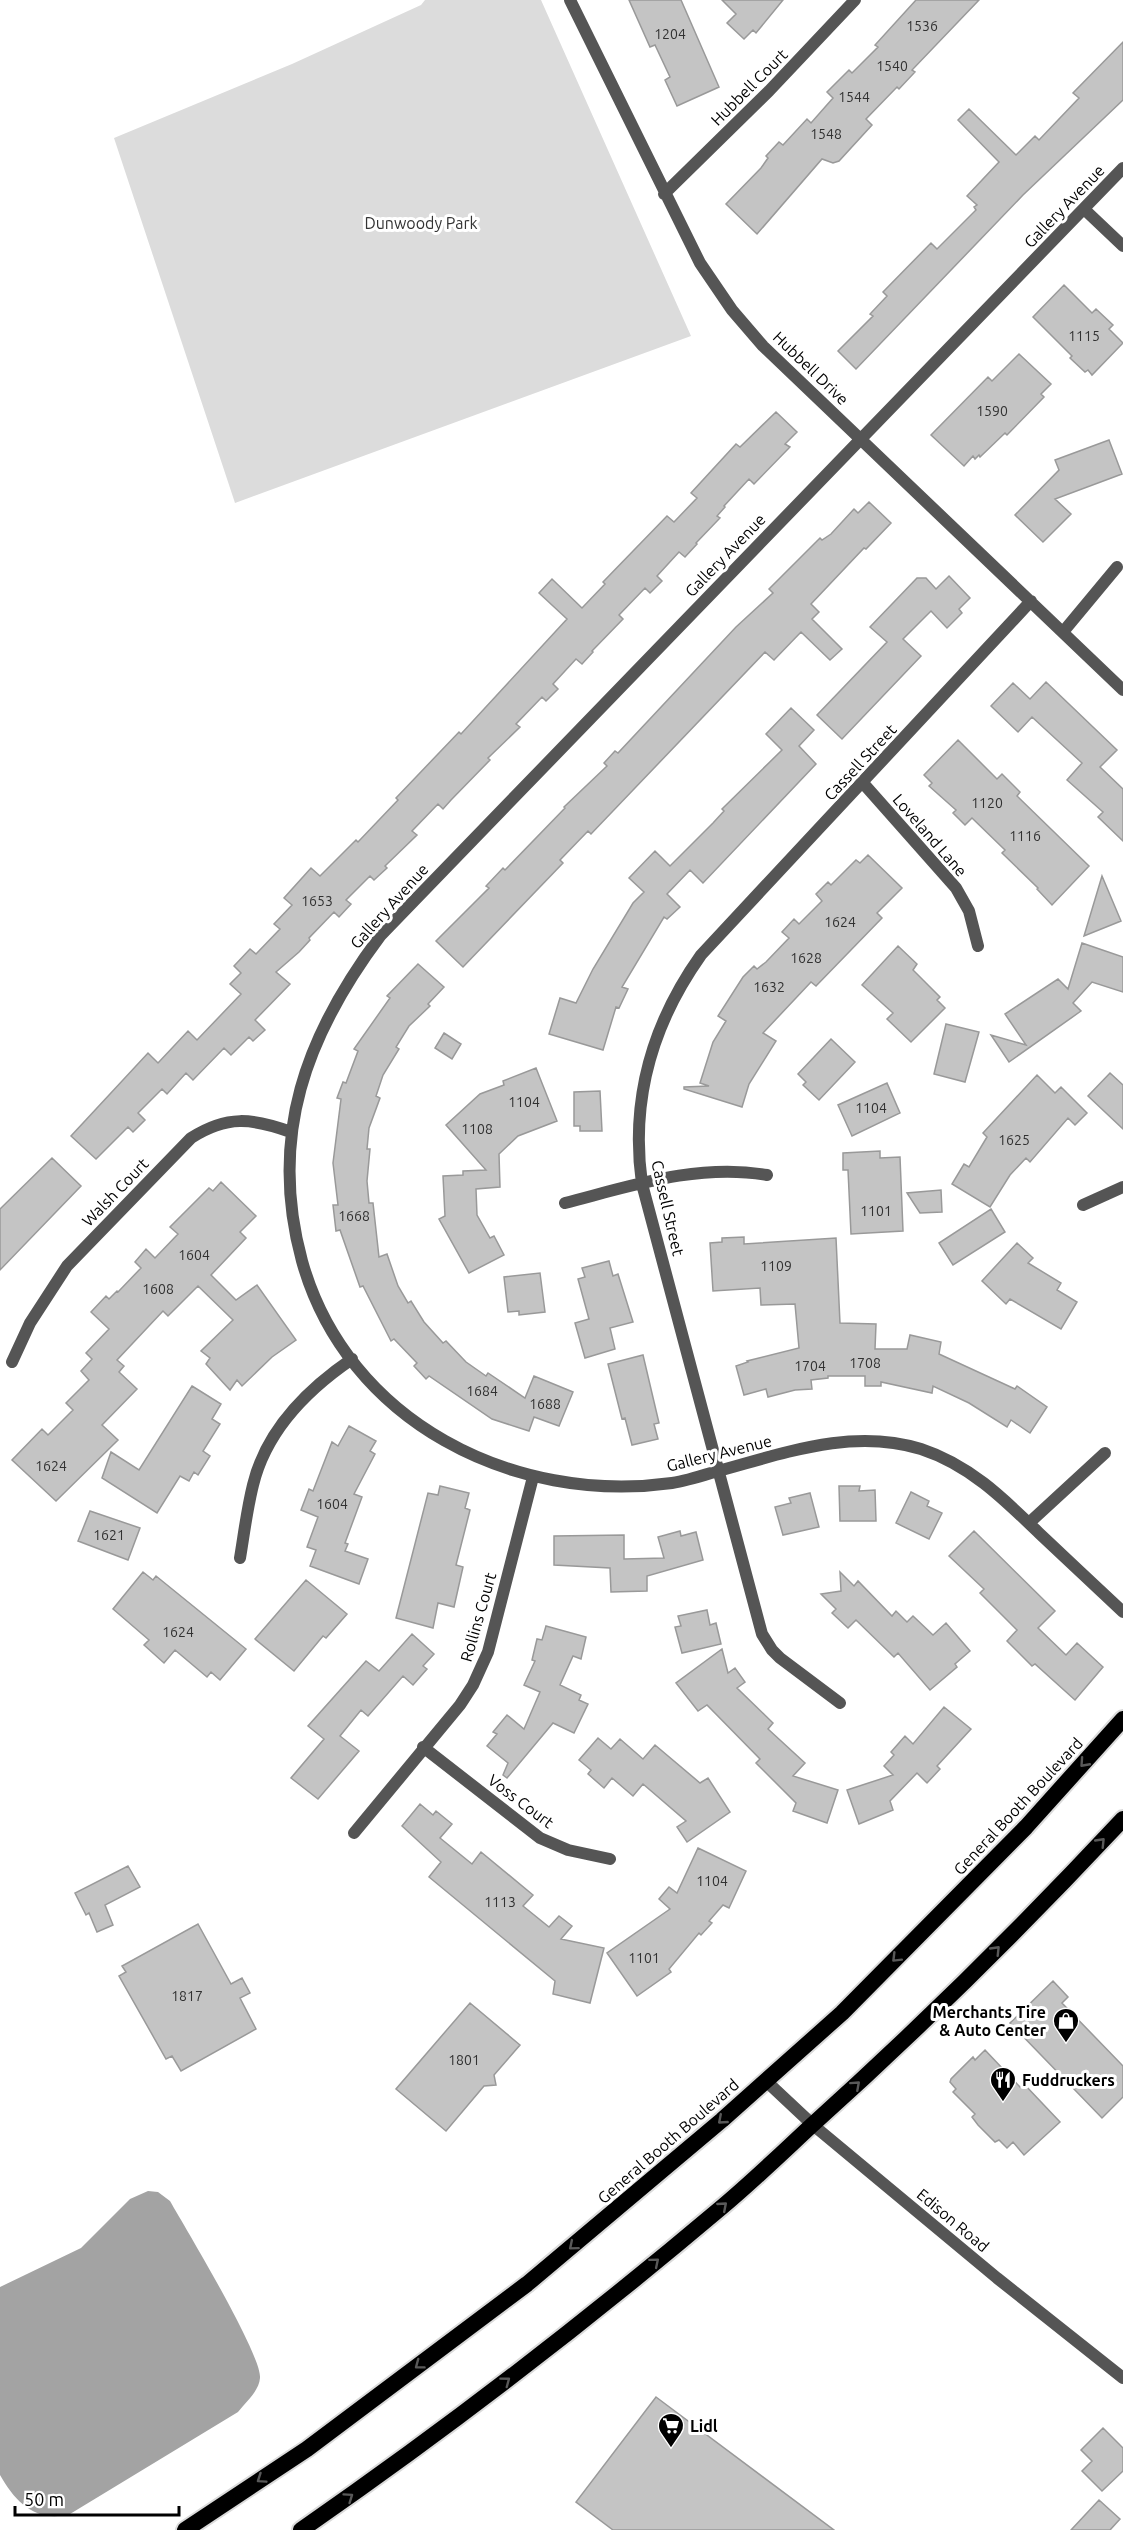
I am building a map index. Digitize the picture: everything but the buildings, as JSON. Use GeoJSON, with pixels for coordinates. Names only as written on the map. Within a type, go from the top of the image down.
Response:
{"type":"FeatureCollection","features":[{"type":"Feature","properties":{"kind":"highway","name":"General Booth Boulevard"},"geometry":{"type":"LineString","coordinates":[[185,2530],[307,2448],[527,2284],[766,2081],[842,2013],[1026,1827],[1123,1719]]}},
{"type":"Feature","properties":{"kind":"highway"},"geometry":{"type":"LineString","coordinates":[[301,2530],[418,2448],[575,2328],[724,2205],[958,1989],[1123,1819]]}},
{"type":"Feature","properties":{"kind":"street","name":"Hubbell Drive"},"geometry":{"type":"LineString","coordinates":[[570,0],[700,263],[732,310],[763,346],[1123,690]]}},
{"type":"Feature","properties":{"kind":"street","name":"Hubbell Court"},"geometry":{"type":"LineString","coordinates":[[664,194],[769,91],[855,0]]}},
{"type":"Feature","properties":{"kind":"street","name":"Gallery Avenue"},"geometry":{"type":"LineString","coordinates":[[1123,168],[381,935],[353,972],[330,1012],[307,1066],[291,1132],[289,1175],[296,1238],[305,1269],[320,1306],[352,1359],[379,1391],[409,1418],[442,1441],[478,1459],[533,1477],[578,1485],[622,1487],[674,1483],[814,1444],[847,1440],[880,1441],[919,1449],[978,1477],[1123,1612]]}},
{"type":"Feature","properties":{"kind":"street"},"geometry":{"type":"LineString","coordinates":[[1084,209],[1123,246]]}},
{"type":"Feature","properties":{"kind":"street"},"geometry":{"type":"LineString","coordinates":[[1063,632],[1117,567]]}},
{"type":"Feature","properties":{"kind":"street","name":"Cassell Street"},"geometry":{"type":"LineString","coordinates":[[840,1702],[780,1658],[762,1634],[642,1184],[639,1133],[643,1088],[654,1043],[673,998],[701,955],[1031,601]]}},
{"type":"Feature","properties":{"kind":"street","name":"Loveland Lane"},"geometry":{"type":"LineString","coordinates":[[863,783],[956,888],[969,911],[978,946]]}},
{"type":"Feature","properties":{"kind":"street","name":"Walsh Court"},"geometry":{"type":"LineString","coordinates":[[12,1362],[30,1323],[67,1266],[191,1138],[205,1129],[225,1122],[242,1120],[263,1122],[291,1132]]}},
{"type":"Feature","properties":{"kind":"street"},"geometry":{"type":"LineString","coordinates":[[565,1203],[690,1173],[714,1171],[767,1174]]}},
{"type":"Feature","properties":{"kind":"street"},"geometry":{"type":"LineString","coordinates":[[1083,1205],[1123,1187]]}},
{"type":"Feature","properties":{"kind":"street"},"geometry":{"type":"LineString","coordinates":[[240,1558],[254,1483],[276,1434],[295,1407],[324,1378],[352,1359]]}},
{"type":"Feature","properties":{"kind":"street"},"geometry":{"type":"LineString","coordinates":[[1029,1523],[1105,1453]]}},
{"type":"Feature","properties":{"kind":"street","name":"Rollins Court"},"geometry":{"type":"LineString","coordinates":[[354,1833],[460,1704],[473,1684],[488,1652],[533,1477]]}},
{"type":"Feature","properties":{"kind":"street","name":"Voss Court"},"geometry":{"type":"LineString","coordinates":[[423,1747],[540,1838],[568,1850],[610,1859]]}},
{"type":"Feature","properties":{"kind":"street","name":"Edison Road"},"geometry":{"type":"LineString","coordinates":[[766,2081],[813,2125],[1030,2305],[1123,2378]]}},
{"type":"Feature","properties":{"kind":"green space","name":"Dunwoody Park"},"geometry":{"type":"Polygon","coordinates":[[[425,0],[541,0],[691,336],[235,503],[114,138],[292,64],[421,5],[425,0]]]}},
{"type":"Feature","properties":{"kind":"shaded area"},"geometry":{"type":"Polygon","coordinates":[[[148,2191],[158,2192],[170,2201],[191,2237],[237,2319],[257,2365],[259,2383],[252,2396],[238,2412],[70,2514],[47,2516],[37,2513],[20,2502],[0,2475],[0,2287],[81,2248],[130,2199],[148,2191]]]}},
{"type":"Feature","properties":{"kind":"place","name":"Merchants Tire & Auto Center"},"geometry":{"type":"Point","coordinates":[1066,2044]}},
{"type":"Feature","properties":{"kind":"place","name":"Fuddruckers"},"geometry":{"type":"Point","coordinates":[1003,2103]}},
{"type":"Feature","properties":{"kind":"place","name":"Lidl"},"geometry":{"type":"Point","coordinates":[671,2449]}}]}
